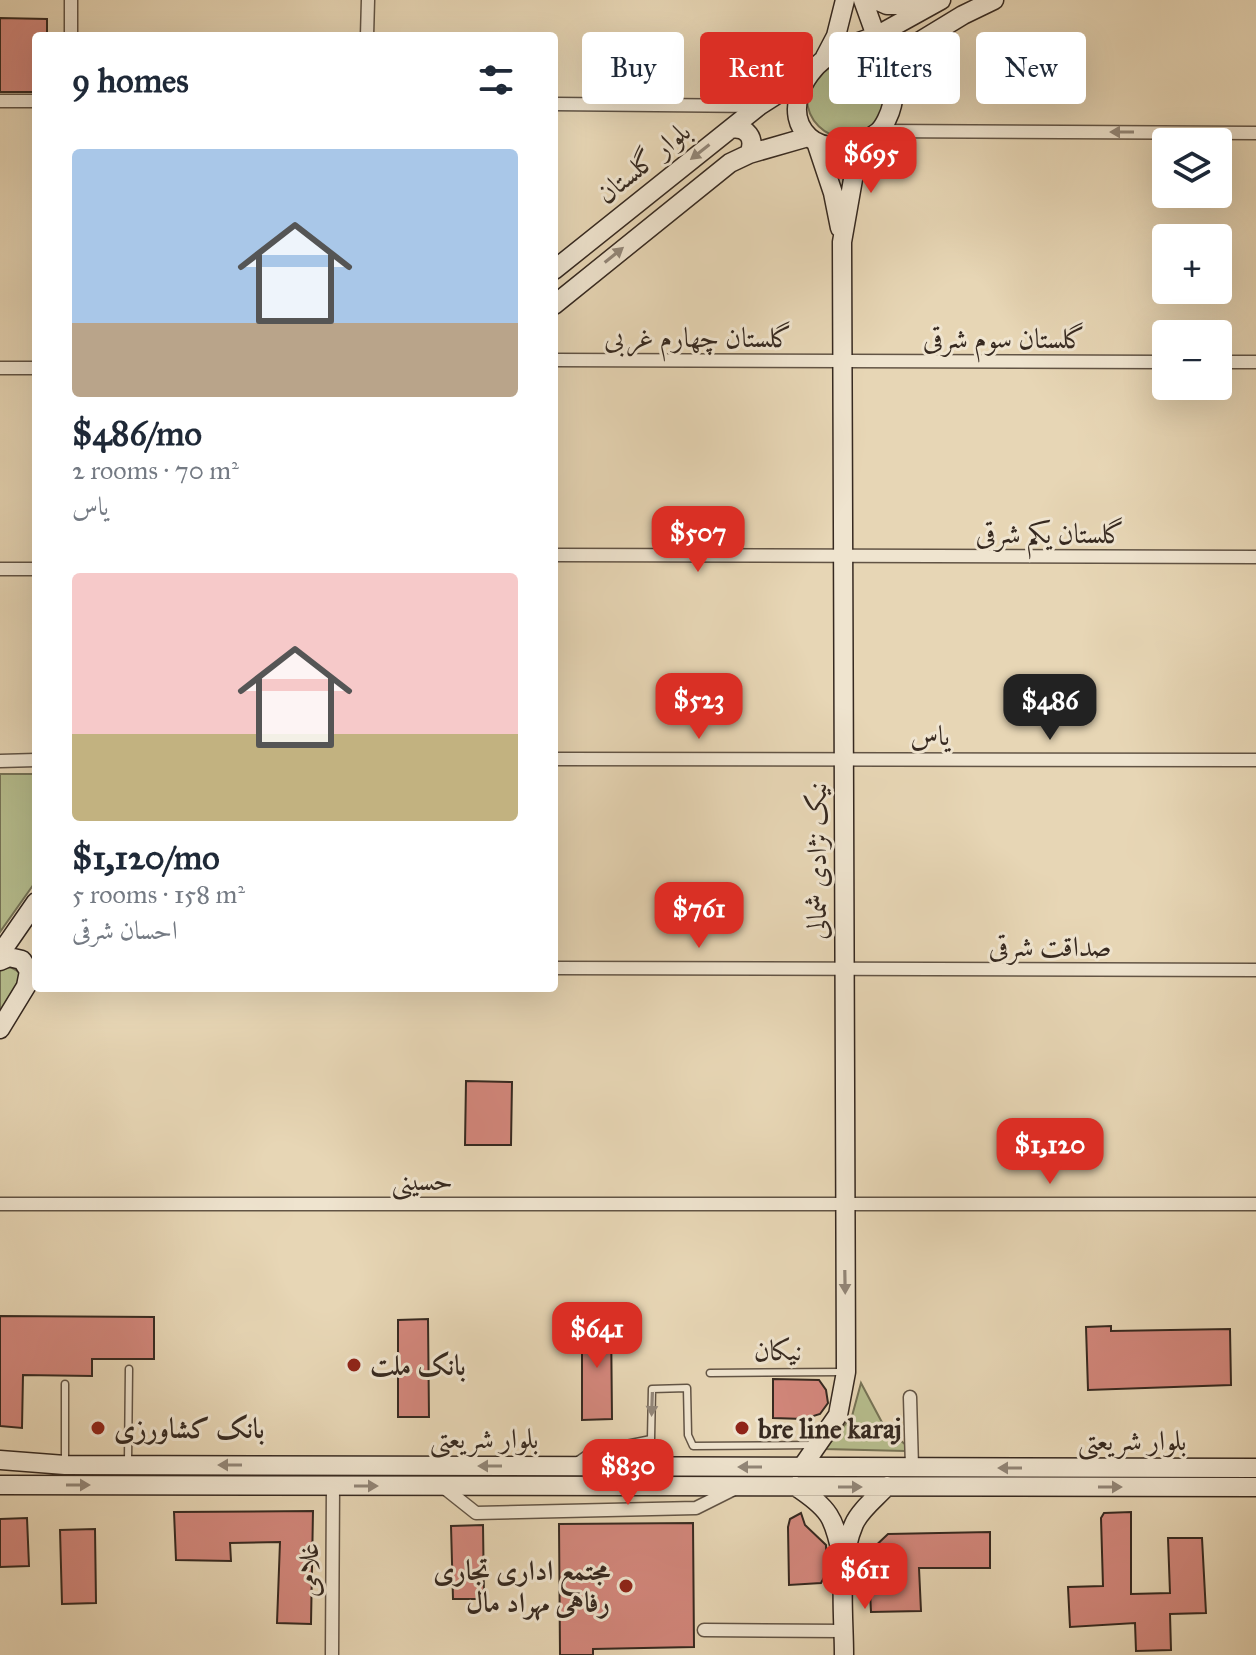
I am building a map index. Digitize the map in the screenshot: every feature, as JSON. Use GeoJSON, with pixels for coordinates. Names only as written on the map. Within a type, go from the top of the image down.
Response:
{"type":"FeatureCollection","features":[{"type":"Feature","properties":{"kind":"main road"},"geometry":{"type":"LineString","coordinates":[[813,71],[823,60],[836,36],[845,0]]}},
{"type":"Feature","properties":{"kind":"main road"},"geometry":{"type":"LineString","coordinates":[[863,0],[875,32]]}},
{"type":"Feature","properties":{"kind":"main road"},"geometry":{"type":"LineString","coordinates":[[876,0],[905,7],[937,2]]}},
{"type":"Feature","properties":{"kind":"main road"},"geometry":{"type":"LineString","coordinates":[[935,32],[994,0]]}},
{"type":"Feature","properties":{"kind":"main road"},"geometry":{"type":"LineString","coordinates":[[883,32],[937,2]]}},
{"type":"Feature","properties":{"kind":"main road"},"geometry":{"type":"LineString","coordinates":[[823,60],[829,56]]}},
{"type":"Feature","properties":{"kind":"main road","name":"بلوار گلستان"},"geometry":{"type":"LineString","coordinates":[[558,267],[762,104]]}},
{"type":"Feature","properties":{"kind":"main road"},"geometry":{"type":"LineString","coordinates":[[797,104],[800,126],[812,140],[833,193],[842,242]]}},
{"type":"Feature","properties":{"kind":"main road"},"geometry":{"type":"LineString","coordinates":[[842,242],[855,168],[892,104]]}},
{"type":"Feature","properties":{"kind":"main road"},"geometry":{"type":"LineString","coordinates":[[730,129],[738,127],[746,131],[751,138],[749,154]]}},
{"type":"Feature","properties":{"kind":"main road"},"geometry":{"type":"LineString","coordinates":[[812,140],[842,146],[872,136]]}},
{"type":"Feature","properties":{"kind":"main road","name":"بلوار گلستان"},"geometry":{"type":"LineString","coordinates":[[558,302],[713,174],[749,154],[812,140]]}},
{"type":"Feature","properties":{"kind":"main road","name":"نیک نژادی شمالی"},"geometry":{"type":"LineString","coordinates":[[802,1467],[838,1415],[846,1372],[842,242]]}},
{"type":"Feature","properties":{"kind":"main road"},"geometry":{"type":"LineString","coordinates":[[0,954],[32,908]]}},
{"type":"Feature","properties":{"kind":"main road"},"geometry":{"type":"LineString","coordinates":[[0,961],[9,957],[22,960],[29,971],[27,989],[0,1029]]}},
{"type":"Feature","properties":{"kind":"main road","name":"بلوار شریعتی"},"geometry":{"type":"LineString","coordinates":[[0,1460],[65,1465],[1256,1468]]}},
{"type":"Feature","properties":{"kind":"main road","name":"بلوار شریعتی"},"geometry":{"type":"LineString","coordinates":[[0,1485],[1256,1487]]}},
{"type":"Feature","properties":{"kind":"main road"},"geometry":{"type":"LineString","coordinates":[[795,1486],[825,1507],[838,1537],[845,1568]]}},
{"type":"Feature","properties":{"kind":"main road"},"geometry":{"type":"LineString","coordinates":[[844,1655],[845,1568],[853,1526],[887,1486]]}},
{"type":"Feature","properties":{"kind":"street"},"geometry":{"type":"LineString","coordinates":[[71,0],[71,32]]}},
{"type":"Feature","properties":{"kind":"street"},"geometry":{"type":"LineString","coordinates":[[367,32],[368,0]]}},
{"type":"Feature","properties":{"kind":"street"},"geometry":{"type":"LineString","coordinates":[[0,101],[32,101]]}},
{"type":"Feature","properties":{"kind":"street"},"geometry":{"type":"LineString","coordinates":[[558,104],[759,106]]}},
{"type":"Feature","properties":{"kind":"street"},"geometry":{"type":"LineString","coordinates":[[872,136],[1256,133]]}},
{"type":"Feature","properties":{"kind":"street","name":"گلستان چهارم غربی"},"geometry":{"type":"LineString","coordinates":[[558,360],[843,361]]}},
{"type":"Feature","properties":{"kind":"street","name":"گلستان سوم شرقی"},"geometry":{"type":"LineString","coordinates":[[843,361],[1152,362]]}},
{"type":"Feature","properties":{"kind":"street"},"geometry":{"type":"LineString","coordinates":[[1232,362],[1256,362]]}},
{"type":"Feature","properties":{"kind":"street"},"geometry":{"type":"LineString","coordinates":[[0,368],[32,368]]}},
{"type":"Feature","properties":{"kind":"street","name":"گلستان یکم شرقی"},"geometry":{"type":"LineString","coordinates":[[558,555],[1256,557]]}},
{"type":"Feature","properties":{"kind":"street"},"geometry":{"type":"LineString","coordinates":[[0,569],[32,569]]}},
{"type":"Feature","properties":{"kind":"street","name":"یاس"},"geometry":{"type":"LineString","coordinates":[[558,759],[1256,760]]}},
{"type":"Feature","properties":{"kind":"street"},"geometry":{"type":"LineString","coordinates":[[0,761],[32,760]]}},
{"type":"Feature","properties":{"kind":"street","name":"صداقت شرقی"},"geometry":{"type":"LineString","coordinates":[[558,968],[1256,970]]}},
{"type":"Feature","properties":{"kind":"street","name":"حسینی"},"geometry":{"type":"LineString","coordinates":[[0,1204],[1256,1204]]}},
{"type":"Feature","properties":{"kind":"street"},"geometry":{"type":"LineString","coordinates":[[910,1397],[912,1467]]}},
{"type":"Feature","properties":{"kind":"street","name":"غلامی"},"geometry":{"type":"LineString","coordinates":[[332,1655],[333,1486]]}},
{"type":"Feature","properties":{"kind":"street"},"geometry":{"type":"LineString","coordinates":[[442,1486],[476,1513],[696,1508],[740,1486]]}},
{"type":"Feature","properties":{"kind":"street"},"geometry":{"type":"LineString","coordinates":[[704,1630],[844,1631]]}},
{"type":"Feature","properties":{"kind":"lane"},"geometry":{"type":"LineString","coordinates":[[128,1465],[129,1369]]}},
{"type":"Feature","properties":{"kind":"lane","name":"نیکان"},"geometry":{"type":"LineString","coordinates":[[710,1373],[846,1372]]}},
{"type":"Feature","properties":{"kind":"lane"},"geometry":{"type":"LineString","coordinates":[[65,1384],[65,1465]]}},
{"type":"Feature","properties":{"kind":"lane"},"geometry":{"type":"LineString","coordinates":[[569,1466],[591,1451],[651,1439],[652,1389],[687,1388],[688,1435],[693,1446],[819,1445]]}},
{"type":"Feature","properties":{"kind":"green space"},"geometry":{"type":"Polygon","coordinates":[[[829,63],[829,104],[886,104],[880,120],[869,131],[855,137],[839,137],[825,131],[814,120],[808,104],[813,104],[813,78],[829,63]]]}},
{"type":"Feature","properties":{"kind":"green space"},"geometry":{"type":"Polygon","coordinates":[[[0,774],[32,774],[32,887],[0,932],[0,774]]]}},
{"type":"Feature","properties":{"kind":"green space"},"geometry":{"type":"Polygon","coordinates":[[[10,967],[19,972],[21,981],[0,1017],[0,969],[10,967]]]}},
{"type":"Feature","properties":{"kind":"green space"},"geometry":{"type":"Polygon","coordinates":[[[861,1383],[885,1428],[906,1445],[905,1451],[825,1449],[852,1416],[861,1383]]]}},
{"type":"Feature","properties":{"kind":"building"},"geometry":{"type":"Polygon","coordinates":[[[0,18],[47,19],[47,32],[32,32],[32,92],[0,92],[0,18]]]}},
{"type":"Feature","properties":{"kind":"building"},"geometry":{"type":"Polygon","coordinates":[[[466,1081],[512,1082],[511,1145],[465,1145],[466,1081]]]}},
{"type":"Feature","properties":{"kind":"building"},"geometry":{"type":"Polygon","coordinates":[[[0,1316],[154,1317],[154,1359],[92,1359],[92,1376],[23,1375],[22,1428],[0,1426],[0,1316]]]}},
{"type":"Feature","properties":{"kind":"building"},"geometry":{"type":"Polygon","coordinates":[[[598,1317],[611,1317],[612,1419],[582,1420],[582,1321],[598,1322],[598,1317]]]}},
{"type":"Feature","properties":{"kind":"building"},"geometry":{"type":"Polygon","coordinates":[[[428,1319],[429,1417],[398,1417],[398,1320],[428,1319]]]}},
{"type":"Feature","properties":{"kind":"building"},"geometry":{"type":"Polygon","coordinates":[[[1111,1326],[1111,1331],[1230,1329],[1231,1385],[1088,1390],[1086,1327],[1111,1326]]]}},
{"type":"Feature","properties":{"kind":"building"},"geometry":{"type":"Polygon","coordinates":[[[773,1379],[819,1380],[826,1390],[828,1403],[820,1414],[804,1419],[773,1418],[773,1379]]]}},
{"type":"Feature","properties":{"kind":"building"},"geometry":{"type":"Polygon","coordinates":[[[313,1511],[311,1624],[277,1623],[280,1542],[230,1543],[231,1561],[176,1560],[174,1512],[313,1511]]]}},
{"type":"Feature","properties":{"kind":"building"},"geometry":{"type":"Polygon","coordinates":[[[1131,1512],[1131,1594],[1170,1593],[1168,1538],[1202,1538],[1206,1613],[1170,1614],[1171,1650],[1136,1651],[1135,1623],[1070,1627],[1068,1587],[1103,1586],[1101,1518],[1104,1513],[1131,1512]]]}},
{"type":"Feature","properties":{"kind":"building"},"geometry":{"type":"Polygon","coordinates":[[[801,1513],[805,1525],[826,1545],[827,1572],[821,1583],[789,1585],[788,1527],[790,1519],[801,1513]]]}},
{"type":"Feature","properties":{"kind":"building"},"geometry":{"type":"Polygon","coordinates":[[[27,1518],[29,1566],[0,1567],[0,1519],[27,1518]]]}},
{"type":"Feature","properties":{"kind":"building","name":"مجتمع اداری تجاری رفاهی مهراد مال"},"geometry":{"type":"Polygon","coordinates":[[[693,1523],[694,1647],[593,1649],[593,1655],[560,1655],[559,1524],[693,1523]]]}},
{"type":"Feature","properties":{"kind":"building"},"geometry":{"type":"Polygon","coordinates":[[[483,1525],[484,1599],[453,1599],[451,1526],[483,1525]]]}},
{"type":"Feature","properties":{"kind":"building"},"geometry":{"type":"Polygon","coordinates":[[[95,1529],[96,1603],[62,1604],[60,1530],[95,1529]]]}},
{"type":"Feature","properties":{"kind":"building"},"geometry":{"type":"Polygon","coordinates":[[[990,1532],[990,1568],[919,1568],[921,1611],[871,1612],[868,1553],[888,1534],[990,1532]]]}},
{"type":"Feature","properties":{"kind":"place","name":"بانک ملت"},"geometry":{"type":"Point","coordinates":[354,1365]}},
{"type":"Feature","properties":{"kind":"place","name":"بانک کشاورزی"},"geometry":{"type":"Point","coordinates":[98,1428]}},
{"type":"Feature","properties":{"kind":"place","name":"bre line karaj"},"geometry":{"type":"Point","coordinates":[742,1428]}},
{"type":"Feature","properties":{"kind":"place","name":"مجتمع اداری تجاری رفاهی مهراد مال"},"geometry":{"type":"Point","coordinates":[626,1586]}}]}
